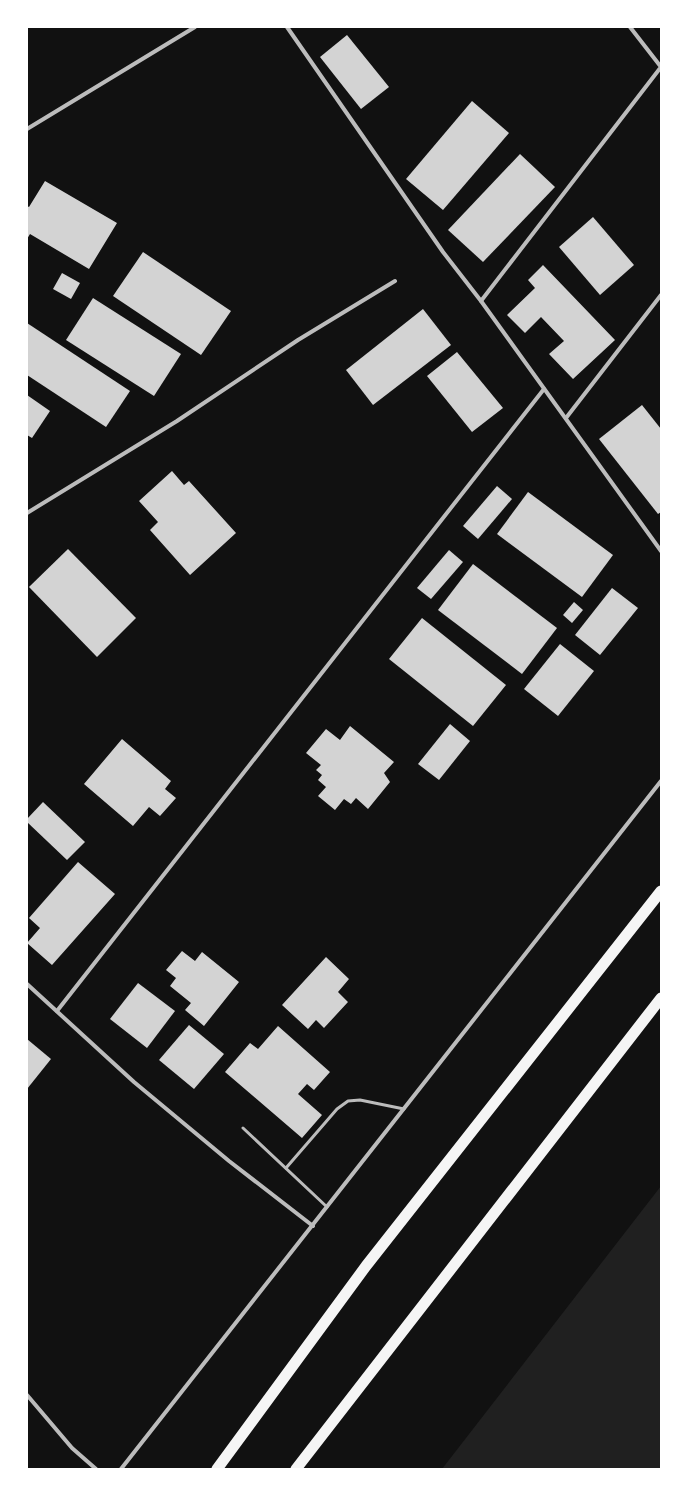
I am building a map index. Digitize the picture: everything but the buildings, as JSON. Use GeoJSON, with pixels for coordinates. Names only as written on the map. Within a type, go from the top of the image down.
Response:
{"type":"FeatureCollection","features":[{"type":"Feature","properties":{"kind":"highway"},"geometry":{"type":"LineString","coordinates":[[217,1469],[366,1266],[661,891]]}},
{"type":"Feature","properties":{"kind":"highway"},"geometry":{"type":"LineString","coordinates":[[296,1469],[661,998]]}},
{"type":"Feature","properties":{"kind":"street"},"geometry":{"type":"LineString","coordinates":[[27,129],[195,27]]}},
{"type":"Feature","properties":{"kind":"street"},"geometry":{"type":"LineString","coordinates":[[287,27],[443,252],[481,301],[661,551]]}},
{"type":"Feature","properties":{"kind":"street"},"geometry":{"type":"LineString","coordinates":[[481,301],[661,67],[630,27]]}},
{"type":"Feature","properties":{"kind":"street"},"geometry":{"type":"LineString","coordinates":[[27,513],[177,421],[298,340],[395,281]]}},
{"type":"Feature","properties":{"kind":"street"},"geometry":{"type":"LineString","coordinates":[[566,418],[661,295]]}},
{"type":"Feature","properties":{"kind":"street"},"geometry":{"type":"LineString","coordinates":[[57,1011],[544,389]]}},
{"type":"Feature","properties":{"kind":"street"},"geometry":{"type":"LineString","coordinates":[[121,1469],[661,781]]}},
{"type":"Feature","properties":{"kind":"street"},"geometry":{"type":"LineString","coordinates":[[27,984],[146,1092],[229,1161],[313,1226]]}},
{"type":"Feature","properties":{"kind":"street"},"geometry":{"type":"LineString","coordinates":[[27,1395],[72,1448],[96,1469]]}},
{"type":"Feature","properties":{"kind":"lane"},"geometry":{"type":"LineString","coordinates":[[286,1168],[337,1109],[348,1101],[360,1100],[404,1110]]}},
{"type":"Feature","properties":{"kind":"lane"},"geometry":{"type":"LineString","coordinates":[[243,1128],[327,1207]]}},
{"type":"Feature","properties":{"kind":"shaded area"},"geometry":{"type":"Polygon","coordinates":[[[661,1186],[661,1469],[442,1469],[661,1186]]]}}]}
